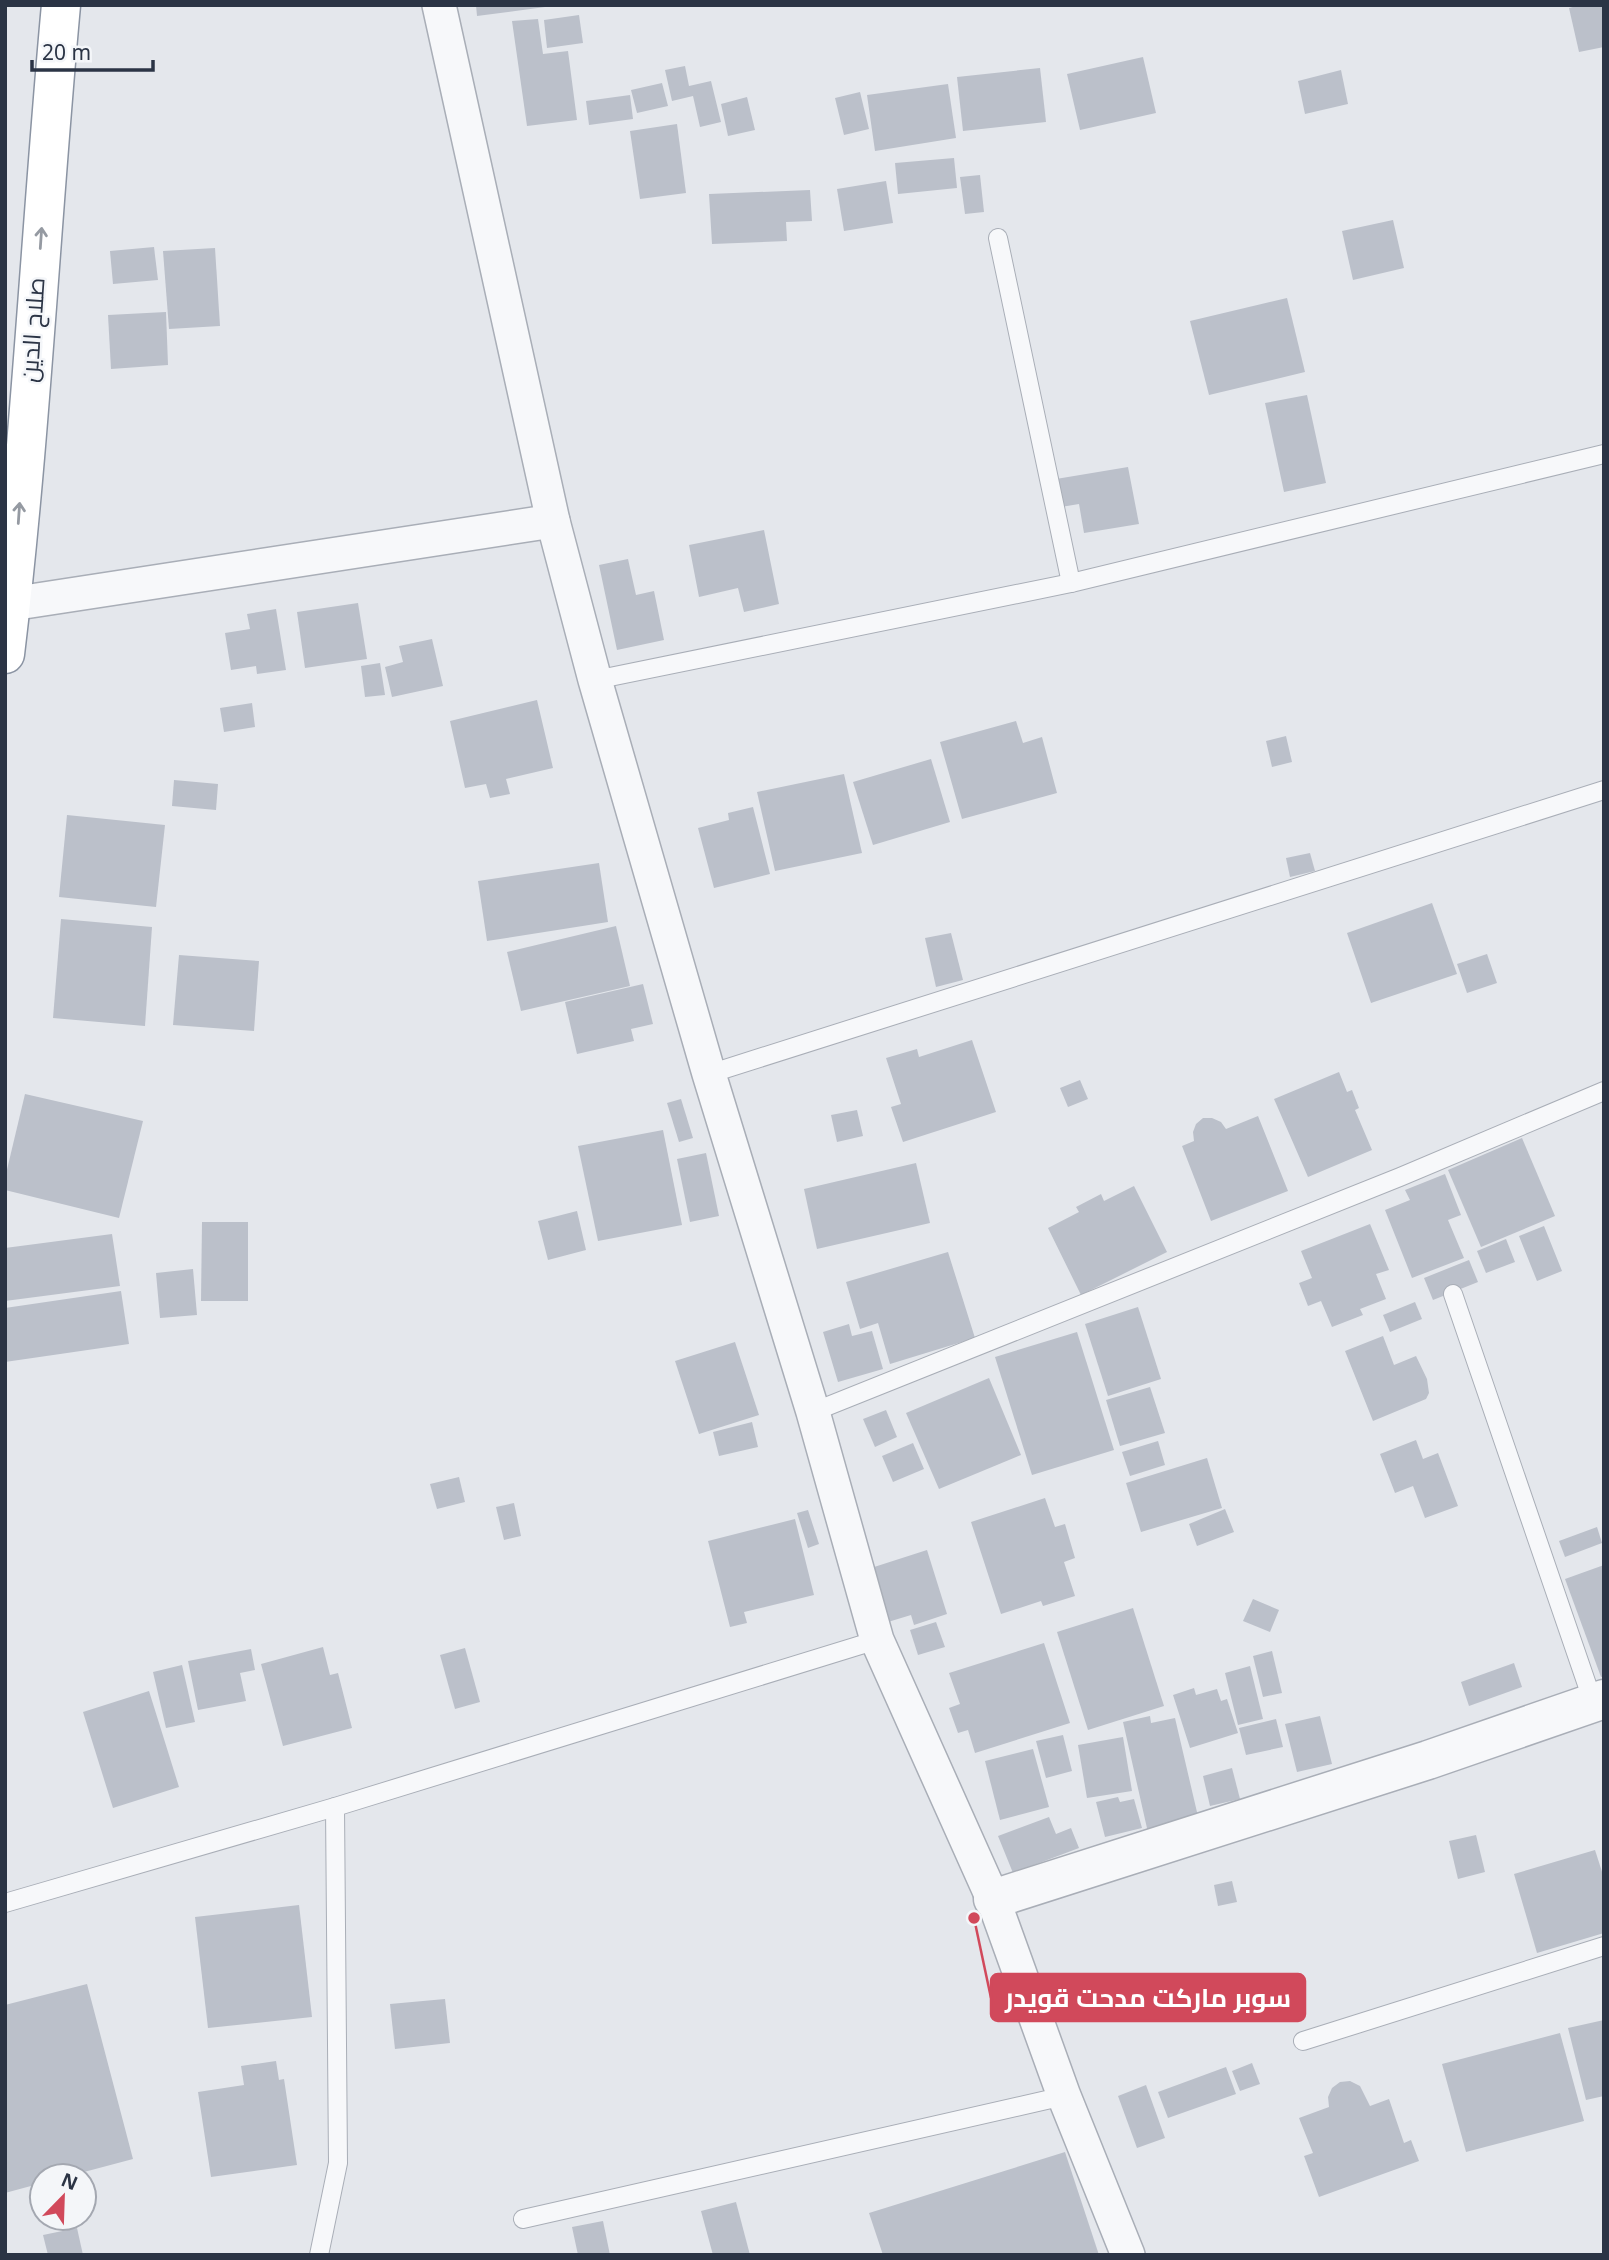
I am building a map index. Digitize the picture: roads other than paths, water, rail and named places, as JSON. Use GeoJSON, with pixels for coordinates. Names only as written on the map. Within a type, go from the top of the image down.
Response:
{"type":"FeatureCollection","features":[{"type":"Feature","properties":{"kind":"highway","name":"صلاح الدين"},"geometry":{"type":"LineString","coordinates":[[5,654],[61,5]]}},
{"type":"Feature","properties":{"kind":"street"},"geometry":{"type":"LineString","coordinates":[[439,5],[553,521],[595,680],[709,1074],[813,1412],[877,1640],[993,1899],[1064,2096],[1128,2255]]}},
{"type":"Feature","properties":{"kind":"street"},"geometry":{"type":"LineString","coordinates":[[11,604],[553,521]]}},
{"type":"Feature","properties":{"kind":"street"},"geometry":{"type":"LineString","coordinates":[[993,1899],[1415,1764],[1598,1700]]}},
{"type":"Feature","properties":{"kind":"lane"},"geometry":{"type":"LineString","coordinates":[[998,238],[1071,583]]}},
{"type":"Feature","properties":{"kind":"lane"},"geometry":{"type":"LineString","coordinates":[[595,680],[1071,583],[1604,454]]}},
{"type":"Feature","properties":{"kind":"lane"},"geometry":{"type":"LineString","coordinates":[[709,1074],[1604,790]]}},
{"type":"Feature","properties":{"kind":"lane"},"geometry":{"type":"LineString","coordinates":[[813,1412],[1400,1177],[1604,1091]]}},
{"type":"Feature","properties":{"kind":"lane"},"geometry":{"type":"LineString","coordinates":[[1452,1294],[1598,1700]]}},
{"type":"Feature","properties":{"kind":"lane"},"geometry":{"type":"LineString","coordinates":[[5,1903],[335,1807],[877,1640]]}},
{"type":"Feature","properties":{"kind":"lane"},"geometry":{"type":"LineString","coordinates":[[319,2255],[338,2163],[335,1807]]}},
{"type":"Feature","properties":{"kind":"lane"},"geometry":{"type":"LineString","coordinates":[[1303,2041],[1604,1946]]}},
{"type":"Feature","properties":{"kind":"lane"},"geometry":{"type":"LineString","coordinates":[[523,2219],[1064,2096]]}},
{"type":"Feature","properties":{"kind":"place","name":"سوبر ماركت مدحت قويدر"},"geometry":{"type":"Point","coordinates":[974,1918]}}]}
